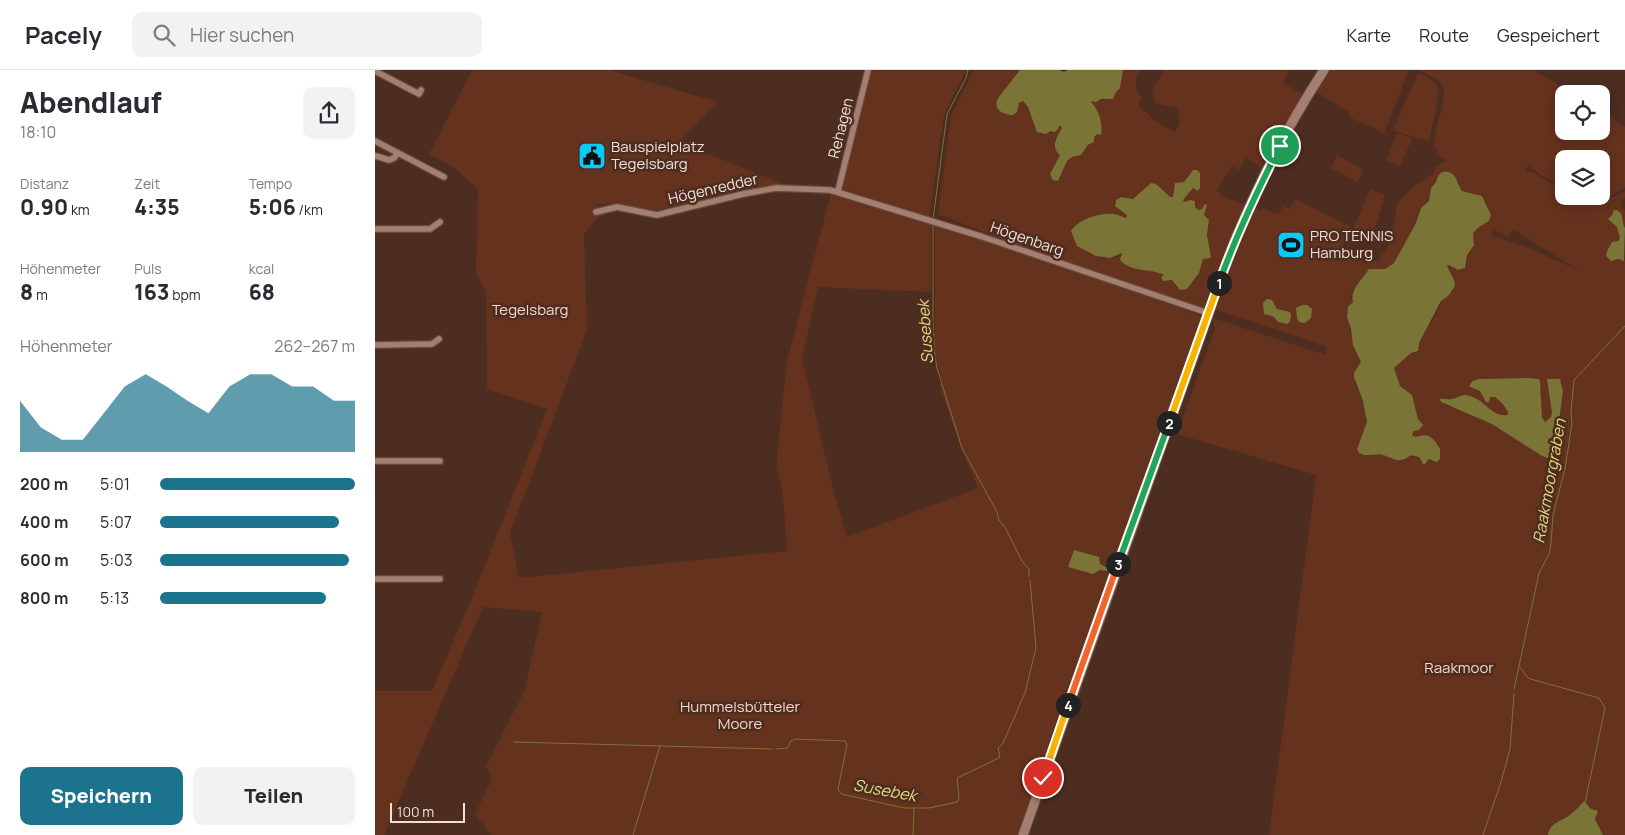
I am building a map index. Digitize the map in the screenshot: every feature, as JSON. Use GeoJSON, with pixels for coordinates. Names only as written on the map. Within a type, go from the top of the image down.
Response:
{"type":"FeatureCollection","features":[{"type":"Feature","properties":{"kind":"street"},"geometry":{"type":"LineString","coordinates":[[375,70],[419,94],[421,90]]}},
{"type":"Feature","properties":{"kind":"street","name":"Rehagen"},"geometry":{"type":"LineString","coordinates":[[838,191],[868,70]]}},
{"type":"Feature","properties":{"kind":"street"},"geometry":{"type":"LineString","coordinates":[[1023,835],[1233,245],[1256,192],[1296,114],[1324,70]]}},
{"type":"Feature","properties":{"kind":"street"},"geometry":{"type":"LineString","coordinates":[[375,141],[444,177]]}},
{"type":"Feature","properties":{"kind":"street"},"geometry":{"type":"LineString","coordinates":[[407,158],[412,152]]}},
{"type":"Feature","properties":{"kind":"street"},"geometry":{"type":"LineString","coordinates":[[375,156],[389,160],[398,153]]}},
{"type":"Feature","properties":{"kind":"street"},"geometry":{"type":"LineString","coordinates":[[437,173],[442,168]]}},
{"type":"Feature","properties":{"kind":"street","name":"Högenredder"},"geometry":{"type":"LineString","coordinates":[[596,212],[617,207],[653,215],[661,214],[776,188],[811,188],[838,191]]}},
{"type":"Feature","properties":{"kind":"street","name":"Högenbarg"},"geometry":{"type":"LineString","coordinates":[[838,191],[930,222],[980,236],[1208,313]]}},
{"type":"Feature","properties":{"kind":"street"},"geometry":{"type":"LineString","coordinates":[[375,229],[430,229],[441,222]]}},
{"type":"Feature","properties":{"kind":"street"},"geometry":{"type":"LineString","coordinates":[[375,345],[432,344],[439,339]]}},
{"type":"Feature","properties":{"kind":"street"},"geometry":{"type":"LineString","coordinates":[[375,461],[440,461]]}},
{"type":"Feature","properties":{"kind":"street"},"geometry":{"type":"LineString","coordinates":[[375,578],[440,579]]}},
{"type":"Feature","properties":{"kind":"green space"},"geometry":{"type":"Polygon","coordinates":[[[472,70],[609,70],[718,102],[679,142],[786,185],[656,210],[599,203],[597,206],[611,208],[609,213],[597,218],[584,234],[587,330],[510,533],[519,578],[787,551],[783,494],[776,467],[787,361],[831,193],[931,225],[931,292],[818,287],[802,359],[834,492],[847,537],[978,488],[961,448],[939,384],[943,384],[935,355],[935,226],[980,238],[1204,317],[1061,708],[1018,835],[491,835],[475,814],[492,779],[486,766],[524,692],[542,612],[483,607],[384,835],[375,835],[375,691],[432,691],[475,590],[547,409],[487,389],[486,291],[476,273],[478,189],[453,167],[429,154],[472,70]]]}},
{"type":"Feature","properties":{"kind":"green space"},"geometry":{"type":"Polygon","coordinates":[[[870,70],[966,70],[944,115],[929,219],[840,190],[870,70]]]}},
{"type":"Feature","properties":{"kind":"green space"},"geometry":{"type":"Polygon","coordinates":[[[973,70],[1020,70],[998,98],[996,102],[997,108],[1011,115],[1016,112],[1019,103],[1023,101],[1032,117],[1050,131],[1061,126],[1062,128],[1055,140],[1055,148],[1060,155],[1050,174],[1058,181],[1066,162],[1081,153],[1093,142],[1095,135],[1099,134],[1102,127],[1096,108],[1092,105],[1091,101],[1114,97],[1123,70],[1140,70],[1136,85],[1142,99],[1138,105],[1154,120],[1174,132],[1180,124],[1177,108],[1155,103],[1152,89],[1163,70],[1289,70],[1283,83],[1303,94],[1265,162],[1264,169],[1246,158],[1239,170],[1232,166],[1217,190],[1222,196],[1245,205],[1204,308],[1008,242],[938,215],[951,116],[973,70]],[[1199,171],[1191,172],[1184,182],[1175,183],[1174,196],[1172,197],[1156,184],[1133,199],[1117,198],[1114,205],[1127,215],[1126,218],[1106,215],[1086,219],[1074,227],[1074,236],[1078,247],[1101,258],[1113,258],[1122,253],[1140,269],[1162,273],[1164,276],[1161,276],[1165,281],[1172,280],[1179,289],[1187,289],[1199,273],[1205,258],[1209,225],[1204,215],[1204,205],[1202,209],[1198,210],[1195,207],[1196,202],[1188,200],[1184,203],[1183,200],[1193,188],[1197,191],[1200,189],[1199,171]]]}},
{"type":"Feature","properties":{"kind":"green space"},"geometry":{"type":"Polygon","coordinates":[[[1329,70],[1409,70],[1385,131],[1390,136],[1349,117],[1350,113],[1315,91],[1329,70]]]}},
{"type":"Feature","properties":{"kind":"green space","name":"Raakmoor"},"geometry":{"type":"Polygon","coordinates":[[[1420,70],[1533,70],[1558,85],[1555,85],[1555,140],[1610,140],[1610,116],[1625,127],[1625,187],[1610,196],[1610,150],[1555,150],[1555,183],[1528,165],[1526,171],[1532,172],[1555,185],[1555,205],[1610,205],[1610,198],[1625,191],[1625,196],[1621,203],[1625,212],[1625,228],[1623,217],[1613,214],[1609,217],[1618,228],[1620,238],[1618,241],[1612,242],[1606,253],[1609,260],[1623,261],[1625,259],[1625,835],[1603,835],[1591,809],[1584,801],[1572,814],[1554,824],[1548,835],[1269,835],[1316,475],[1177,434],[1215,328],[1213,318],[1326,355],[1325,346],[1216,310],[1244,232],[1255,208],[1261,211],[1263,208],[1278,215],[1283,206],[1290,209],[1295,199],[1350,226],[1338,258],[1378,261],[1389,245],[1398,202],[1415,185],[1434,172],[1436,167],[1447,160],[1437,152],[1435,145],[1435,136],[1444,97],[1443,89],[1438,80],[1420,70]],[[1438,176],[1432,186],[1429,201],[1421,208],[1416,223],[1394,263],[1363,278],[1353,290],[1351,297],[1353,302],[1348,315],[1349,323],[1361,362],[1361,365],[1356,369],[1355,382],[1363,401],[1367,422],[1357,449],[1362,454],[1388,456],[1395,460],[1416,456],[1422,461],[1429,459],[1439,461],[1440,451],[1412,435],[1420,427],[1412,395],[1400,386],[1394,368],[1411,353],[1418,351],[1419,343],[1436,314],[1453,277],[1447,266],[1462,270],[1466,265],[1467,255],[1473,243],[1473,233],[1489,221],[1491,215],[1483,196],[1463,191],[1460,189],[1459,182],[1438,176]],[[1493,229],[1492,236],[1525,246],[1580,271],[1514,230],[1508,237],[1493,229]],[[1533,378],[1479,379],[1470,388],[1480,391],[1489,402],[1490,397],[1495,397],[1503,404],[1508,415],[1494,413],[1476,398],[1442,398],[1445,405],[1462,410],[1492,424],[1549,460],[1553,458],[1563,391],[1562,381],[1547,380],[1552,413],[1551,417],[1545,422],[1542,418],[1540,381],[1533,378]]]}},
{"type":"Feature","properties":{"kind":"green space"},"geometry":{"type":"Polygon","coordinates":[[[1418,73],[1433,82],[1437,86],[1438,91],[1437,105],[1429,140],[1393,130],[1418,73]]]}},
{"type":"Feature","properties":{"kind":"green space"},"geometry":{"type":"Polygon","coordinates":[[[1397,133],[1412,139],[1400,166],[1386,161],[1397,133]]]}},
{"type":"Feature","properties":{"kind":"green space"},"geometry":{"type":"Polygon","coordinates":[[[1337,155],[1364,170],[1357,182],[1331,168],[1337,155]]]}},
{"type":"Feature","properties":{"kind":"green space"},"geometry":{"type":"Polygon","coordinates":[[[1370,189],[1385,194],[1370,240],[1356,240],[1353,229],[1370,189]]]}},
{"type":"Feature","properties":{"kind":"shaded area"},"geometry":{"type":"Polygon","coordinates":[[[1020,70],[1059,70],[1064,72],[1068,70],[1123,70],[1120,88],[1113,99],[1091,101],[1100,117],[1101,135],[1097,134],[1094,137],[1094,142],[1088,145],[1081,155],[1072,157],[1067,161],[1058,181],[1053,180],[1050,174],[1060,155],[1055,149],[1055,145],[1062,128],[1061,126],[1055,132],[1050,131],[1046,134],[1037,132],[1028,107],[1023,101],[1019,103],[1017,112],[1013,115],[1002,113],[997,108],[998,98],[1020,70]]]}},
{"type":"Feature","properties":{"kind":"shaded area"},"geometry":{"type":"Polygon","coordinates":[[[1193,170],[1197,170],[1200,173],[1200,188],[1198,191],[1193,188],[1183,200],[1184,202],[1195,201],[1195,207],[1198,210],[1202,209],[1205,204],[1207,205],[1204,215],[1209,220],[1207,235],[1211,258],[1203,259],[1199,273],[1187,289],[1180,290],[1172,280],[1163,281],[1161,277],[1164,275],[1159,273],[1130,267],[1120,260],[1122,253],[1110,258],[1096,256],[1077,246],[1071,231],[1079,223],[1090,217],[1103,214],[1115,214],[1126,218],[1127,215],[1115,206],[1116,200],[1121,197],[1133,199],[1151,183],[1156,184],[1170,197],[1173,197],[1175,183],[1184,182],[1193,170]]]}},
{"type":"Feature","properties":{"kind":"shaded area"},"geometry":{"type":"Polygon","coordinates":[[[1442,172],[1451,173],[1462,191],[1482,196],[1491,215],[1489,221],[1473,233],[1474,245],[1467,255],[1465,268],[1458,270],[1449,265],[1447,266],[1455,286],[1448,296],[1441,301],[1419,343],[1418,351],[1411,353],[1394,368],[1400,386],[1412,395],[1418,419],[1423,425],[1419,430],[1414,431],[1412,435],[1416,437],[1425,435],[1431,437],[1440,449],[1440,459],[1437,462],[1429,459],[1423,464],[1420,458],[1413,456],[1395,460],[1382,455],[1362,454],[1357,449],[1367,422],[1363,401],[1354,377],[1354,373],[1361,362],[1353,345],[1347,317],[1348,307],[1353,302],[1353,293],[1357,285],[1369,269],[1385,269],[1394,263],[1416,223],[1421,208],[1429,201],[1431,188],[1442,172]]]}},
{"type":"Feature","properties":{"kind":"shaded area"},"geometry":{"type":"Polygon","coordinates":[[[1614,210],[1620,212],[1625,228],[1624,261],[1618,259],[1611,261],[1606,256],[1612,242],[1618,241],[1620,238],[1617,227],[1608,219],[1614,210]]]}},
{"type":"Feature","properties":{"kind":"shaded area"},"geometry":{"type":"Polygon","coordinates":[[[1267,299],[1272,300],[1277,309],[1290,312],[1290,322],[1287,324],[1278,322],[1274,317],[1264,314],[1263,303],[1267,299]]]}},
{"type":"Feature","properties":{"kind":"shaded area"},"geometry":{"type":"Polygon","coordinates":[[[1307,305],[1312,309],[1311,318],[1305,323],[1299,322],[1297,318],[1296,308],[1307,305]]]}},
{"type":"Feature","properties":{"kind":"shaded area"},"geometry":{"type":"Polygon","coordinates":[[[1479,379],[1539,379],[1540,381],[1542,418],[1545,422],[1551,417],[1552,413],[1547,379],[1560,379],[1563,391],[1552,460],[1542,456],[1492,424],[1441,402],[1440,399],[1451,399],[1467,395],[1480,401],[1492,411],[1508,415],[1503,404],[1495,397],[1490,397],[1489,402],[1486,402],[1480,391],[1470,387],[1470,384],[1479,379]]]}},
{"type":"Feature","properties":{"kind":"shaded area"},"geometry":{"type":"Polygon","coordinates":[[[1074,550],[1099,557],[1100,564],[1109,569],[1108,571],[1100,570],[1093,574],[1068,567],[1074,550]]]}},
{"type":"Feature","properties":{"kind":"shaded area"},"geometry":{"type":"Polygon","coordinates":[[[1584,801],[1591,809],[1598,811],[1595,819],[1603,835],[1548,835],[1554,824],[1569,816],[1584,801]]]}},
{"type":"Feature","properties":{"kind":"waterway","name":"Susebek"},"geometry":{"type":"LineString","coordinates":[[933,219],[947,114],[966,78],[968,70]]}},
{"type":"Feature","properties":{"kind":"waterway","name":"Susebek"},"geometry":{"type":"LineString","coordinates":[[933,223],[933,321],[937,368],[962,448],[997,512],[999,520],[1005,527],[1022,561],[1029,569],[1029,577]]}},
{"type":"Feature","properties":{"kind":"waterway","name":"Raakmoorgraben"},"geometry":{"type":"LineString","coordinates":[[1585,803],[1605,708],[1599,698],[1528,678],[1519,666],[1539,573],[1549,554],[1551,544],[1553,515],[1565,469],[1572,423],[1571,411],[1574,380],[1625,326]]}},
{"type":"Feature","properties":{"kind":"waterway","name":"Susebek"},"geometry":{"type":"LineString","coordinates":[[1018,708],[1025,693],[1036,648],[1030,580]]}},
{"type":"Feature","properties":{"kind":"waterway"},"geometry":{"type":"LineString","coordinates":[[1514,689],[1519,666]]}},
{"type":"Feature","properties":{"kind":"waterway"},"geometry":{"type":"LineString","coordinates":[[1483,835],[1510,749],[1514,694]]}},
{"type":"Feature","properties":{"kind":"waterway","name":"Susebek"},"geometry":{"type":"LineString","coordinates":[[776,749],[787,748],[791,741],[795,739],[845,741],[847,745],[838,789],[841,794],[904,808],[929,808],[957,802],[959,799],[957,778],[999,758],[998,749],[1003,743],[1018,709]]}},
{"type":"Feature","properties":{"kind":"waterway","name":"Susebek"},"geometry":{"type":"LineString","coordinates":[[514,742],[772,749]]}},
{"type":"Feature","properties":{"kind":"waterway"},"geometry":{"type":"LineString","coordinates":[[633,835],[660,746]]}},
{"type":"Feature","properties":{"kind":"waterway"},"geometry":{"type":"LineString","coordinates":[[913,835],[914,808]]}},
{"type":"Feature","properties":{"kind":"place","name":"Bauspielplatz Tegelsbarg"},"geometry":{"type":"Point","coordinates":[592,156]}},
{"type":"Feature","properties":{"kind":"place","name":"PRO TENNIS Hamburg"},"geometry":{"type":"Point","coordinates":[1291,245]}},
{"type":"Feature","properties":{"kind":"route"},"geometry":{"type":"LineString","coordinates":[[1043,778],[1233,245],[1256,192],[1280,146]]}},
{"type":"Feature","properties":{"kind":"park label","name":"Tegelsbarg"},"geometry":{"type":"Point","coordinates":[530,310]}},
{"type":"Feature","properties":{"kind":"park label","name":"Hummelsbütteler Moore"},"geometry":{"type":"Point","coordinates":[740,716]}}]}
